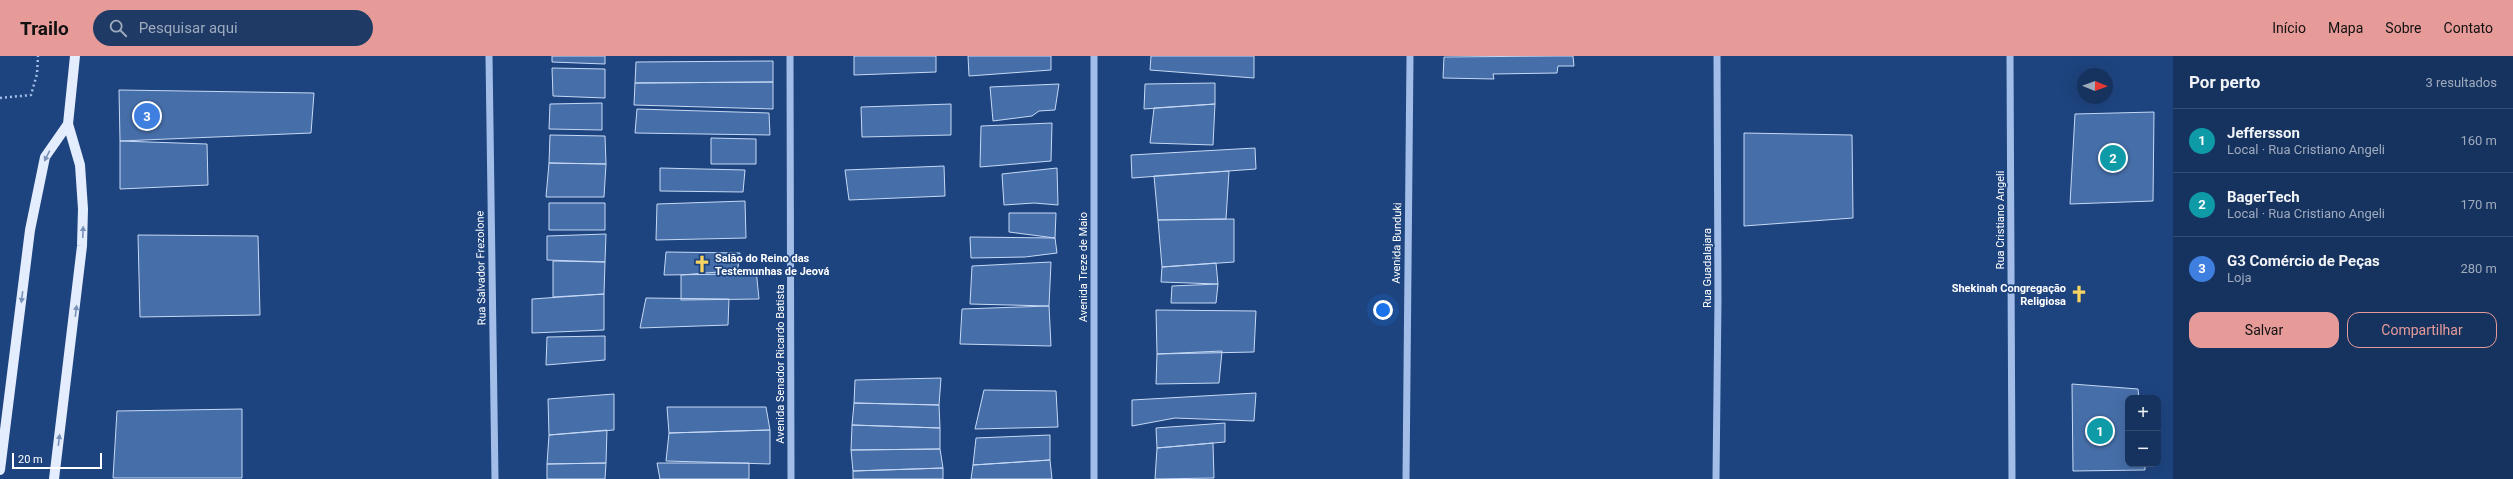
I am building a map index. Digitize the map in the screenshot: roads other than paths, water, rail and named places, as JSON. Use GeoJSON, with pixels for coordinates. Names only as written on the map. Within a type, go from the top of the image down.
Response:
{"type":"FeatureCollection","features":[{"type":"Feature","properties":{"kind":"main road"},"geometry":{"type":"LineString","coordinates":[[54,479],[81,271],[83,209],[80,165],[68,124],[75,56]]}},
{"type":"Feature","properties":{"kind":"main road"},"geometry":{"type":"LineString","coordinates":[[0,470],[30,230],[37,193],[45,157],[68,124]]}},
{"type":"Feature","properties":{"kind":"street","name":"Rua Salvador Frezolone"},"geometry":{"type":"LineString","coordinates":[[489,56],[495,479]]}},
{"type":"Feature","properties":{"kind":"street","name":"Avenida Senador Ricardo Batista"},"geometry":{"type":"LineString","coordinates":[[790,56],[792,479]]}},
{"type":"Feature","properties":{"kind":"street","name":"Avenida Treze de Maio"},"geometry":{"type":"LineString","coordinates":[[1094,56],[1094,479]]}},
{"type":"Feature","properties":{"kind":"street","name":"Avenida Bunduki"},"geometry":{"type":"LineString","coordinates":[[1406,479],[1410,56]]}},
{"type":"Feature","properties":{"kind":"street","name":"Rua Guadalajara"},"geometry":{"type":"LineString","coordinates":[[1716,479],[1718,299],[1717,56]]}},
{"type":"Feature","properties":{"kind":"street","name":"Rua Cristiano Angeli"},"geometry":{"type":"LineString","coordinates":[[2010,56],[2012,479]]}},
{"type":"Feature","properties":{"kind":"place","name":"G3 Comércio de Peças"},"geometry":{"type":"Point","coordinates":[147,116]}},
{"type":"Feature","properties":{"kind":"place","name":"BagerTech"},"geometry":{"type":"Point","coordinates":[2113,158]}},
{"type":"Feature","properties":{"kind":"place","name":"Salão do Reino das Testemunhas de Jeová"},"geometry":{"type":"Point","coordinates":[702,264]}},
{"type":"Feature","properties":{"kind":"place","name":"Shekinah Congregação Religiosa"},"geometry":{"type":"Point","coordinates":[2079,294]}},
{"type":"Feature","properties":{"kind":"place","name":"Jeffersson"},"geometry":{"type":"Point","coordinates":[2100,431]}}]}
